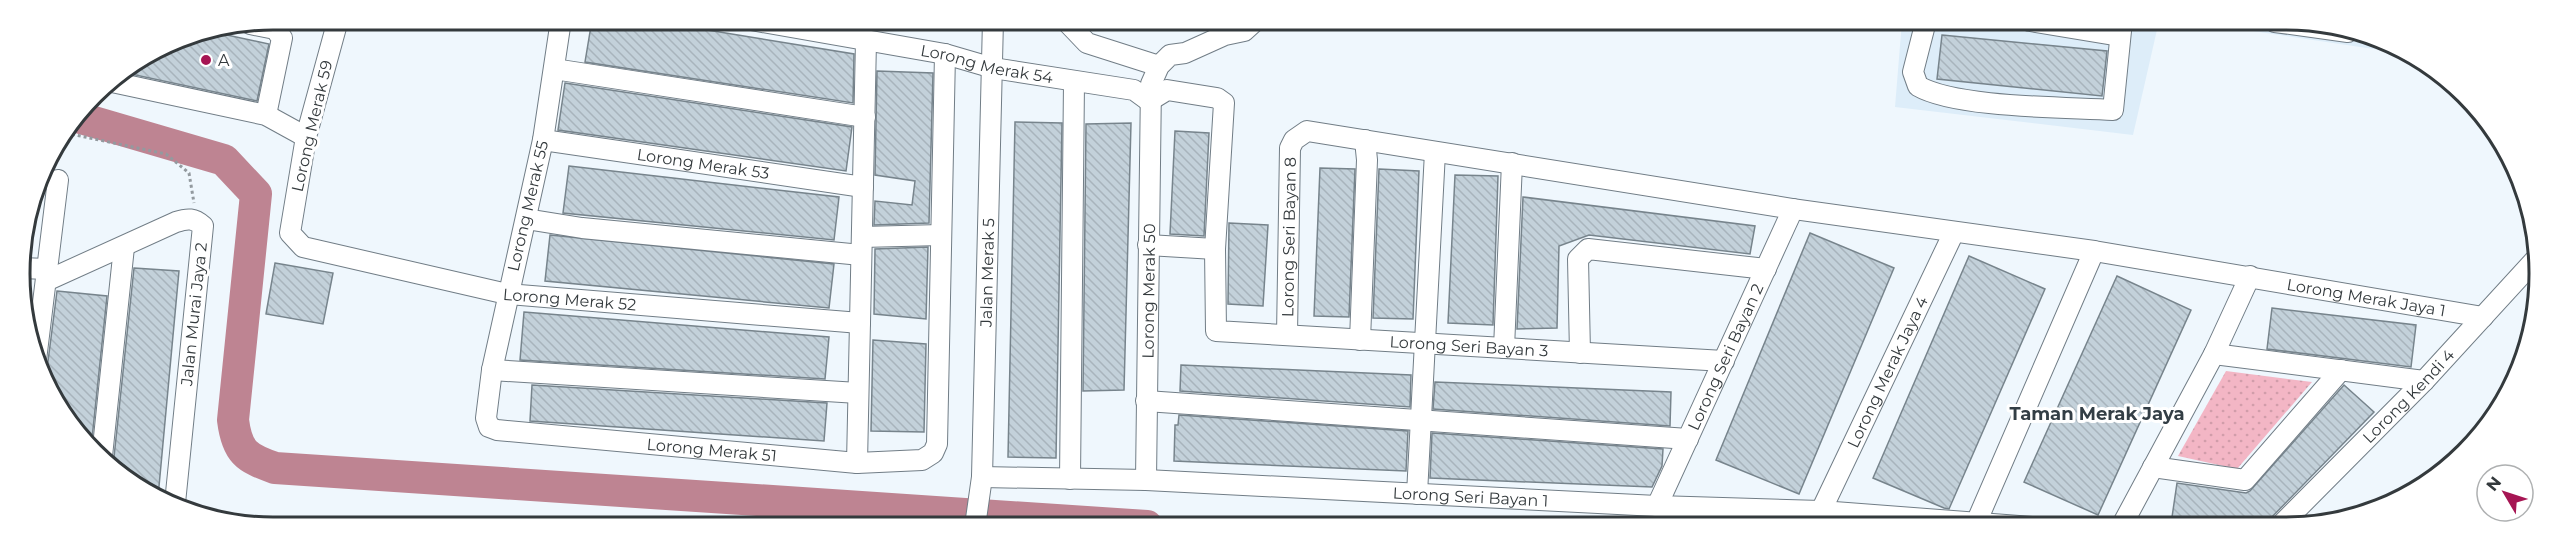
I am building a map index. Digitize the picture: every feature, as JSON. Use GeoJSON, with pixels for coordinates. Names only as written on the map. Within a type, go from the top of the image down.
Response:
{"type":"FeatureCollection","features":[{"type":"Feature","properties":{"kind":"street"},"geometry":{"type":"LineString","coordinates":[[266,115],[281,34],[276,30]]}},
{"type":"Feature","properties":{"kind":"street","name":"Lorong Merak 59"},"geometry":{"type":"LineString","coordinates":[[290,233],[306,137],[335,30]]}},
{"type":"Feature","properties":{"kind":"street","name":"Lorong Merak 55"},"geometry":{"type":"LineString","coordinates":[[489,427],[486,417],[492,370],[507,294],[543,140],[560,30]]}},
{"type":"Feature","properties":{"kind":"street","name":"Lorong Merak 54"},"geometry":{"type":"LineString","coordinates":[[808,30],[945,54],[993,68],[1134,90],[1149,101]]}},
{"type":"Feature","properties":{"kind":"street","name":"Jalan Merak 5"},"geometry":{"type":"LineString","coordinates":[[976,517],[980,485],[993,30]]}},
{"type":"Feature","properties":{"kind":"street"},"geometry":{"type":"LineString","coordinates":[[1075,30],[1087,42],[1159,66],[1170,55],[1185,53],[1225,35],[1245,30]]}},
{"type":"Feature","properties":{"kind":"street"},"geometry":{"type":"LineString","coordinates":[[1924,30],[1913,72],[1918,86],[1930,93],[1987,102],[2113,110],[2121,30]]}},
{"type":"Feature","properties":{"kind":"street"},"geometry":{"type":"LineString","coordinates":[[857,463],[866,40]]}},
{"type":"Feature","properties":{"kind":"street"},"geometry":{"type":"LineString","coordinates":[[526,219],[582,228],[862,246],[941,235],[945,54]]}},
{"type":"Feature","properties":{"kind":"street","name":"Lorong Merak 50"},"geometry":{"type":"LineString","coordinates":[[1146,480],[1149,101],[1151,84],[1159,66]]}},
{"type":"Feature","properties":{"kind":"street"},"geometry":{"type":"LineString","coordinates":[[554,69],[865,117]]}},
{"type":"Feature","properties":{"kind":"street"},"geometry":{"type":"LineString","coordinates":[[1070,479],[1074,82]]}},
{"type":"Feature","properties":{"kind":"street"},"geometry":{"type":"LineString","coordinates":[[120,84],[266,115],[306,137]]}},
{"type":"Feature","properties":{"kind":"street"},"geometry":{"type":"LineString","coordinates":[[1148,245],[1215,249],[1224,103],[1217,98],[1167,90],[1149,101]]}},
{"type":"Feature","properties":{"kind":"street","name":"Lorong Merak Jaya 1"},"geometry":{"type":"LineString","coordinates":[[1294,140],[1307,131],[1793,209],[2094,251],[2250,276],[2482,318]]}},
{"type":"Feature","properties":{"kind":"street","name":"Lorong Merak 53"},"geometry":{"type":"LineString","coordinates":[[543,140],[863,187]]}},
{"type":"Feature","properties":{"kind":"street","name":"Lorong Seri Bayan 8"},"geometry":{"type":"LineString","coordinates":[[1287,335],[1290,148],[1294,140]]}},
{"type":"Feature","properties":{"kind":"street"},"geometry":{"type":"LineString","coordinates":[[1360,340],[1367,160],[1365,140]]}},
{"type":"Feature","properties":{"kind":"street"},"geometry":{"type":"LineString","coordinates":[[1417,494],[1435,152]]}},
{"type":"Feature","properties":{"kind":"street"},"geometry":{"type":"LineString","coordinates":[[1504,348],[1512,163]]}},
{"type":"Feature","properties":{"kind":"street"},"geometry":{"type":"LineString","coordinates":[[39,339],[58,180]]}},
{"type":"Feature","properties":{"kind":"street","name":"Lorong Seri Bayan 2"},"geometry":{"type":"LineString","coordinates":[[1657,506],[1793,209]]}},
{"type":"Feature","properties":{"kind":"street","name":"Jalan Murai Jaya 2"},"geometry":{"type":"LineString","coordinates":[[31,294],[46,281],[186,218],[196,220],[203,226],[176,496]]}},
{"type":"Feature","properties":{"kind":"street","name":"Lorong Merak Jaya 4"},"geometry":{"type":"LineString","coordinates":[[1821,511],[1954,232]]}},
{"type":"Feature","properties":{"kind":"street","name":"Lorong Merak 52"},"geometry":{"type":"LineString","coordinates":[[290,233],[303,247],[507,294],[860,323]]}},
{"type":"Feature","properties":{"kind":"street","name":"Lorong Merak 51"},"geometry":{"type":"LineString","coordinates":[[489,427],[497,430],[857,463],[922,460],[933,453],[937,444],[941,235]]}},
{"type":"Feature","properties":{"kind":"street"},"geometry":{"type":"LineString","coordinates":[[103,448],[124,247]]}},
{"type":"Feature","properties":{"kind":"street","name":"Lorong Seri Bayan 3"},"geometry":{"type":"LineString","coordinates":[[1215,249],[1216,331],[1724,361]]}},
{"type":"Feature","properties":{"kind":"street"},"geometry":{"type":"LineString","coordinates":[[1580,353],[1578,259],[1588,249],[1766,269]]}},
{"type":"Feature","properties":{"kind":"street"},"geometry":{"type":"LineString","coordinates":[[1979,517],[2094,251]]}},
{"type":"Feature","properties":{"kind":"street","name":"Lorong Kendi 4"},"geometry":{"type":"LineString","coordinates":[[2289,517],[2424,381],[2529,267]]}},
{"type":"Feature","properties":{"kind":"street"},"geometry":{"type":"LineString","coordinates":[[30,273],[46,281]]}},
{"type":"Feature","properties":{"kind":"street"},"geometry":{"type":"LineString","coordinates":[[2126,517],[2214,354],[2250,276]]}},
{"type":"Feature","properties":{"kind":"street"},"geometry":{"type":"LineString","coordinates":[[2214,354],[2424,381]]}},
{"type":"Feature","properties":{"kind":"street"},"geometry":{"type":"LineString","coordinates":[[492,370],[858,393]]}},
{"type":"Feature","properties":{"kind":"street"},"geometry":{"type":"LineString","coordinates":[[2153,467],[2244,480],[2340,370]]}},
{"type":"Feature","properties":{"kind":"street"},"geometry":{"type":"LineString","coordinates":[[1146,401],[1688,439]]}},
{"type":"Feature","properties":{"kind":"street","name":"Lorong Seri Bayan 1"},"geometry":{"type":"LineString","coordinates":[[980,485],[1070,479],[1146,480],[1657,506],[1821,511],[1898,517]]}},
{"type":"Feature","properties":{"kind":"path"},"geometry":{"type":"LineString","coordinates":[[73,135],[166,154],[189,173],[196,220]]}},
{"type":"Feature","properties":{"kind":"shaded area"},"geometry":{"type":"Polygon","coordinates":[[[1901,30],[2157,30],[2133,135],[1895,107],[1901,30]]]}},
{"type":"Feature","properties":{"kind":"shaded area"},"geometry":{"type":"Polygon","coordinates":[[[2247,30],[2317,32],[2349,38],[2382,50],[2247,30]]]}},
{"type":"Feature","properties":{"kind":"shaded area"},"geometry":{"type":"Polygon","coordinates":[[[2226,371],[2312,382],[2237,469],[2178,456],[2226,371]]]}},
{"type":"Feature","properties":{"kind":"building"},"geometry":{"type":"Polygon","coordinates":[[[590,30],[707,30],[854,54],[853,103],[585,62],[590,30]]]}},
{"type":"Feature","properties":{"kind":"building","name":"A"},"geometry":{"type":"Polygon","coordinates":[[[227,35],[269,44],[257,101],[133,74],[180,49],[210,38],[227,35]]]}},
{"type":"Feature","properties":{"kind":"building"},"geometry":{"type":"Polygon","coordinates":[[[1942,35],[2107,51],[2102,96],[1937,79],[1942,35]]]}},
{"type":"Feature","properties":{"kind":"building"},"geometry":{"type":"Polygon","coordinates":[[[877,71],[933,73],[929,223],[874,225],[875,201],[912,205],[915,181],[875,175],[877,71]]]}},
{"type":"Feature","properties":{"kind":"building"},"geometry":{"type":"Polygon","coordinates":[[[565,83],[852,127],[846,171],[558,130],[565,83]]]}},
{"type":"Feature","properties":{"kind":"building"},"geometry":{"type":"Polygon","coordinates":[[[1015,122],[1062,123],[1056,458],[1008,457],[1015,122]]]}},
{"type":"Feature","properties":{"kind":"building"},"geometry":{"type":"Polygon","coordinates":[[[1131,123],[1124,390],[1083,391],[1086,124],[1131,123]]]}},
{"type":"Feature","properties":{"kind":"building"},"geometry":{"type":"Polygon","coordinates":[[[1175,131],[1209,133],[1204,236],[1170,234],[1175,131]]]}},
{"type":"Feature","properties":{"kind":"building"},"geometry":{"type":"Polygon","coordinates":[[[569,166],[839,197],[834,240],[563,213],[569,166]]]}},
{"type":"Feature","properties":{"kind":"building"},"geometry":{"type":"Polygon","coordinates":[[[1320,168],[1355,169],[1349,317],[1314,316],[1320,168]]]}},
{"type":"Feature","properties":{"kind":"building"},"geometry":{"type":"Polygon","coordinates":[[[1379,169],[1419,171],[1413,319],[1373,318],[1379,169]]]}},
{"type":"Feature","properties":{"kind":"building"},"geometry":{"type":"Polygon","coordinates":[[[1455,175],[1498,176],[1493,325],[1448,323],[1455,175]]]}},
{"type":"Feature","properties":{"kind":"building"},"geometry":{"type":"Polygon","coordinates":[[[1523,197],[1755,226],[1750,254],[1589,235],[1559,246],[1557,328],[1517,329],[1523,197]]]}},
{"type":"Feature","properties":{"kind":"building"},"geometry":{"type":"Polygon","coordinates":[[[1229,223],[1268,225],[1263,306],[1228,304],[1229,223]]]}},
{"type":"Feature","properties":{"kind":"building"},"geometry":{"type":"Polygon","coordinates":[[[1810,233],[1894,268],[1799,494],[1716,460],[1810,233]]]}},
{"type":"Feature","properties":{"kind":"building"},"geometry":{"type":"Polygon","coordinates":[[[550,235],[834,264],[829,308],[545,281],[550,235]]]}},
{"type":"Feature","properties":{"kind":"building"},"geometry":{"type":"Polygon","coordinates":[[[928,247],[926,319],[874,314],[875,249],[928,247]]]}},
{"type":"Feature","properties":{"kind":"building"},"geometry":{"type":"Polygon","coordinates":[[[1969,256],[2045,289],[1949,509],[1873,478],[1969,256]]]}},
{"type":"Feature","properties":{"kind":"building"},"geometry":{"type":"Polygon","coordinates":[[[275,263],[333,273],[323,324],[266,314],[275,263]]]}},
{"type":"Feature","properties":{"kind":"building"},"geometry":{"type":"Polygon","coordinates":[[[134,268],[179,271],[159,488],[138,476],[114,457],[134,268]]]}},
{"type":"Feature","properties":{"kind":"building"},"geometry":{"type":"Polygon","coordinates":[[[2117,276],[2191,310],[2098,515],[2024,482],[2117,276]]]}},
{"type":"Feature","properties":{"kind":"building"},"geometry":{"type":"Polygon","coordinates":[[[57,291],[107,296],[92,436],[71,409],[48,364],[57,291]]]}},
{"type":"Feature","properties":{"kind":"building"},"geometry":{"type":"Polygon","coordinates":[[[2272,308],[2416,325],[2411,367],[2267,349],[2272,308]]]}},
{"type":"Feature","properties":{"kind":"building"},"geometry":{"type":"Polygon","coordinates":[[[524,312],[829,337],[825,379],[520,360],[524,312]]]}},
{"type":"Feature","properties":{"kind":"building"},"geometry":{"type":"Polygon","coordinates":[[[873,340],[926,344],[924,432],[871,431],[873,340]]]}},
{"type":"Feature","properties":{"kind":"building"},"geometry":{"type":"Polygon","coordinates":[[[1181,365],[1411,375],[1410,407],[1180,391],[1181,365]]]}},
{"type":"Feature","properties":{"kind":"building"},"geometry":{"type":"Polygon","coordinates":[[[1435,382],[1671,392],[1670,426],[1433,409],[1435,382]]]}},
{"type":"Feature","properties":{"kind":"building"},"geometry":{"type":"Polygon","coordinates":[[[532,385],[827,403],[824,441],[530,421],[532,385]]]}},
{"type":"Feature","properties":{"kind":"building"},"geometry":{"type":"Polygon","coordinates":[[[2344,385],[2374,412],[2272,517],[2172,517],[2177,483],[2246,493],[2344,385]]]}},
{"type":"Feature","properties":{"kind":"building"},"geometry":{"type":"Polygon","coordinates":[[[1179,415],[1408,431],[1406,471],[1174,461],[1175,425],[1178,425],[1179,415]]]}},
{"type":"Feature","properties":{"kind":"building"},"geometry":{"type":"Polygon","coordinates":[[[1432,433],[1663,449],[1662,466],[1652,487],[1430,478],[1432,433]]]}},
{"type":"Feature","properties":{"kind":"waterway"},"geometry":{"type":"LineString","coordinates":[[85,119],[224,160],[256,194],[233,420],[240,447],[257,461],[275,468],[1012,517]]}},
{"type":"Feature","properties":{"kind":"place","name":"A"},"geometry":{"type":"Point","coordinates":[206,60]}},
{"type":"Feature","properties":{"kind":"district","name":"Taman Merak Jaya"},"geometry":{"type":"Point","coordinates":[2097,414]}}]}
